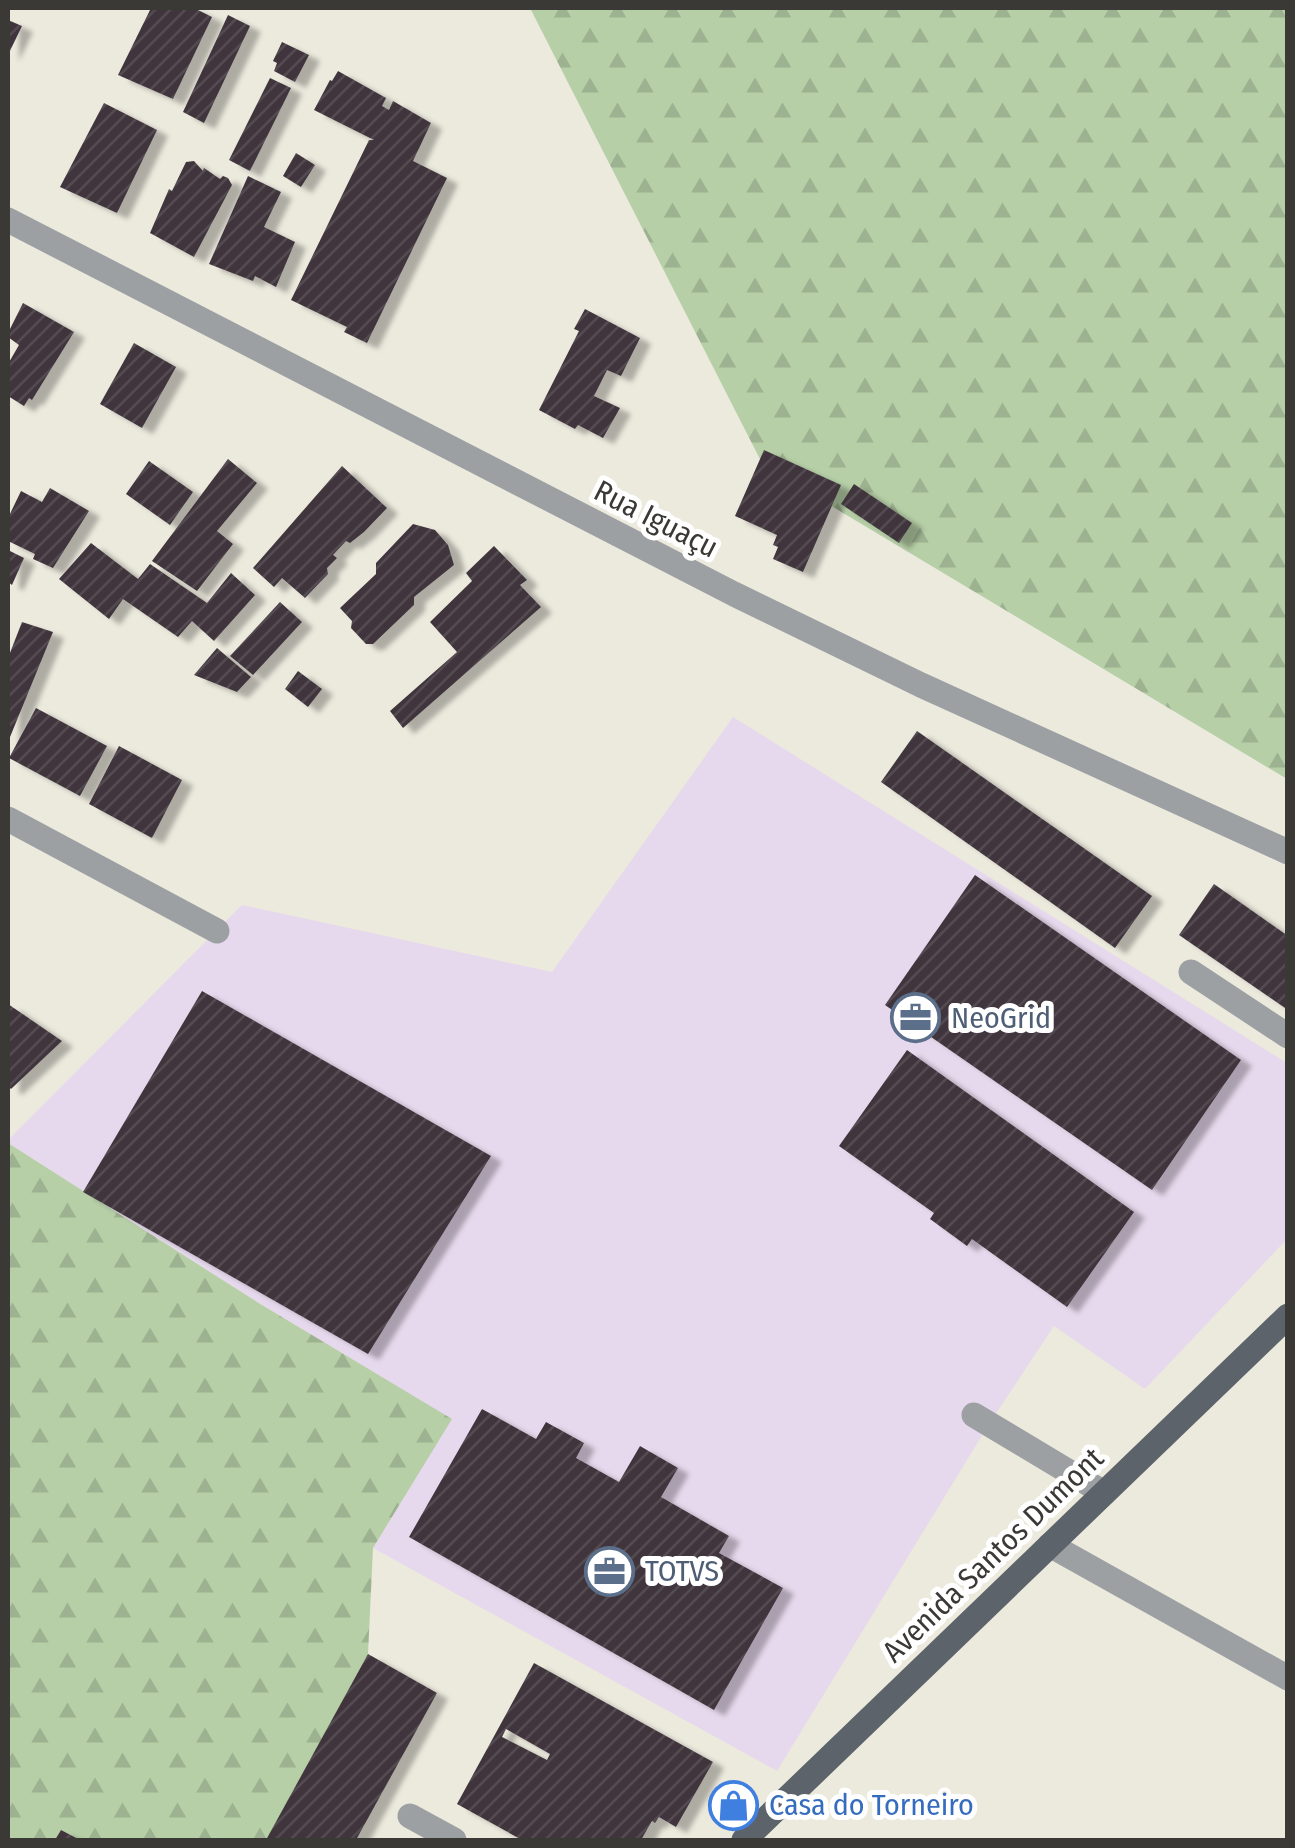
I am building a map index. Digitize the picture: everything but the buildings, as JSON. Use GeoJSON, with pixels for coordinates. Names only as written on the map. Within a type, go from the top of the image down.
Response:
{"type":"FeatureCollection","features":[{"type":"Feature","properties":{"kind":"main road","name":"Avenida Santos Dumont"},"geometry":{"type":"LineString","coordinates":[[744,1840],[1288,1316]]}},
{"type":"Feature","properties":{"kind":"street","name":"Rua Iguaçu"},"geometry":{"type":"LineString","coordinates":[[8,220],[580,518],[921,685],[1288,852]]}},
{"type":"Feature","properties":{"kind":"street"},"geometry":{"type":"LineString","coordinates":[[8,819],[218,932]]}},
{"type":"Feature","properties":{"kind":"street"},"geometry":{"type":"LineString","coordinates":[[1191,972],[1288,1036]]}},
{"type":"Feature","properties":{"kind":"street"},"geometry":{"type":"LineString","coordinates":[[974,1415],[1104,1493]]}},
{"type":"Feature","properties":{"kind":"street"},"geometry":{"type":"LineString","coordinates":[[1050,1545],[1288,1678]]}},
{"type":"Feature","properties":{"kind":"street"},"geometry":{"type":"LineString","coordinates":[[410,1816],[454,1840]]}},
{"type":"Feature","properties":{"kind":"shaded area","name":"TOTVS"},"geometry":{"type":"Polygon","coordinates":[[[733,717],[1287,1063],[1287,1239],[1145,1389],[1054,1326],[989,1424],[777,1771],[373,1548],[451,1419],[257,1302],[8,1143],[242,905],[552,972],[733,717]]]}},
{"type":"Feature","properties":{"kind":"green space"},"geometry":{"type":"Polygon","coordinates":[[[530,8],[1287,8],[1287,779],[763,465],[530,8]]]}},
{"type":"Feature","properties":{"kind":"green space"},"geometry":{"type":"Polygon","coordinates":[[[8,1143],[257,1302],[452,1419],[373,1548],[368,1654],[267,1840],[8,1840],[8,1143]]]}},
{"type":"Feature","properties":{"kind":"place","name":"NeoGrid"},"geometry":{"type":"Point","coordinates":[916,1018]}},
{"type":"Feature","properties":{"kind":"place","name":"TOTVS"},"geometry":{"type":"Point","coordinates":[610,1571]}},
{"type":"Feature","properties":{"kind":"place","name":"Casa do Torneiro"},"geometry":{"type":"Point","coordinates":[734,1805]}}]}
